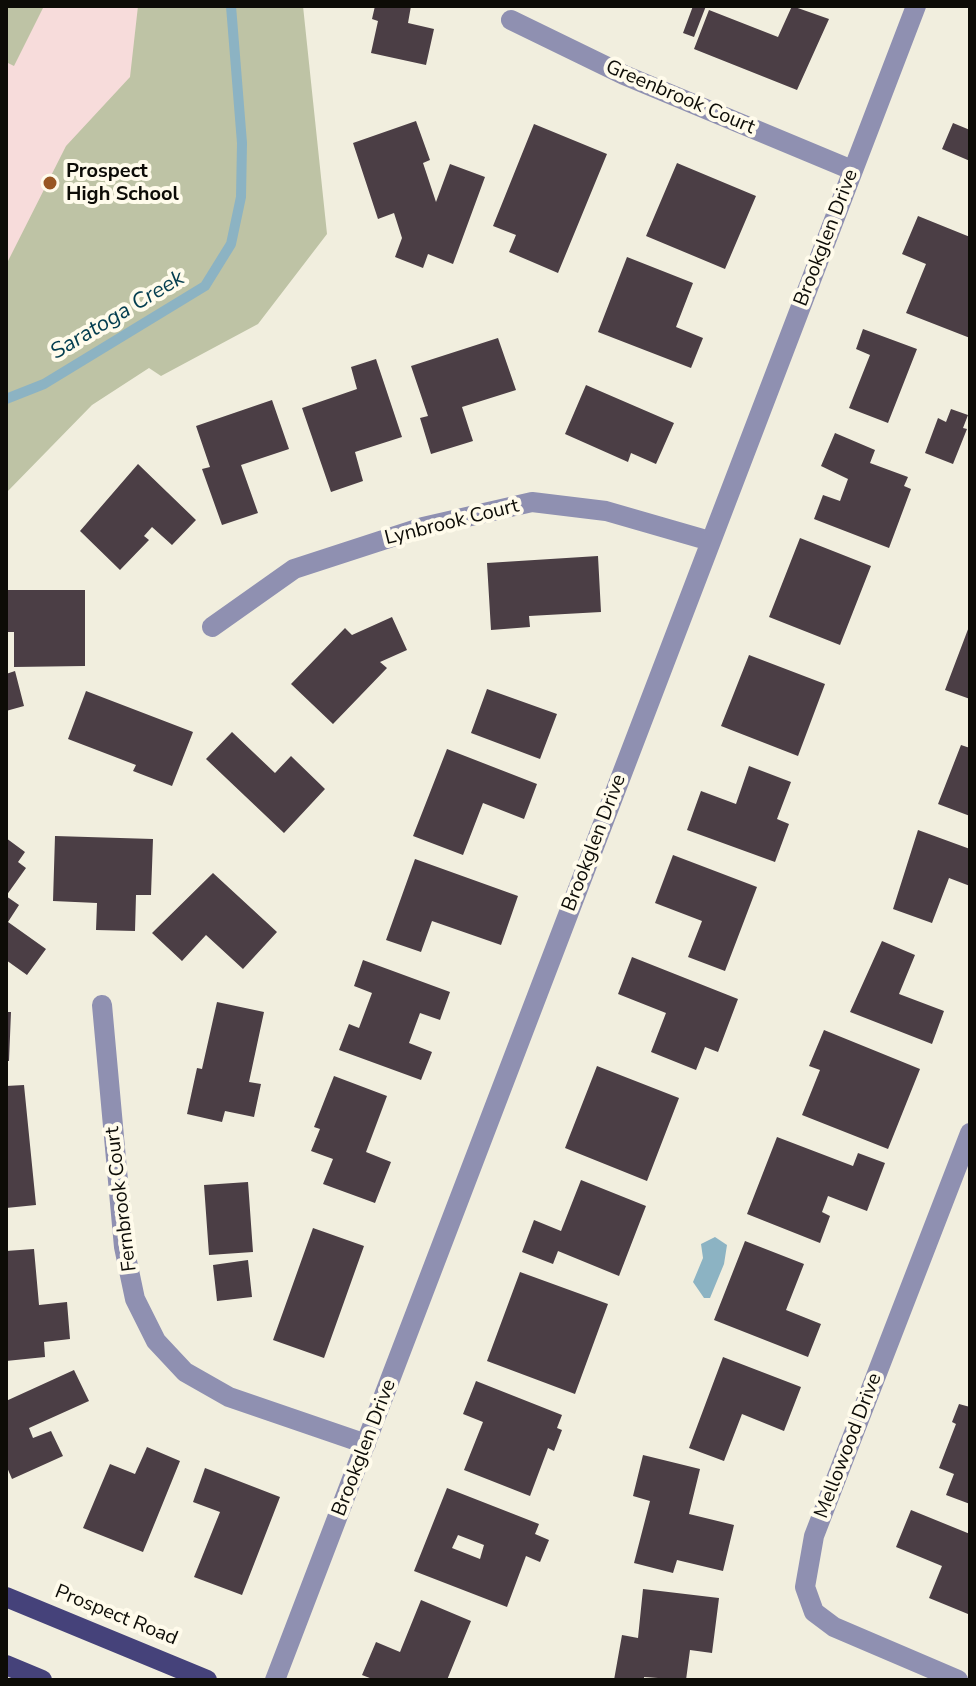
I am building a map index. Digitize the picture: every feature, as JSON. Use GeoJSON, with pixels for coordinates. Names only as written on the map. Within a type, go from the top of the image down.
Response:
{"type":"FeatureCollection","features":[{"type":"Feature","properties":{"kind":"main road","name":"Prospect Road"},"geometry":{"type":"LineString","coordinates":[[6,1597],[207,1680]]}},
{"type":"Feature","properties":{"kind":"main road"},"geometry":{"type":"LineString","coordinates":[[6,1665],[42,1680]]}},
{"type":"Feature","properties":{"kind":"street","name":"Brookglen Drive"},"geometry":{"type":"LineString","coordinates":[[275,1680],[916,6]]}},
{"type":"Feature","properties":{"kind":"street","name":"Greenbrook Court"},"geometry":{"type":"LineString","coordinates":[[511,20],[624,75],[852,170]]}},
{"type":"Feature","properties":{"kind":"street","name":"Lynbrook Court"},"geometry":{"type":"LineString","coordinates":[[212,627],[294,569],[423,527],[532,502],[606,511],[710,541]]}},
{"type":"Feature","properties":{"kind":"street","name":"Fernbrook Court"},"geometry":{"type":"LineString","coordinates":[[102,1005],[124,1247],[135,1299],[156,1341],[185,1372],[229,1397],[366,1444]]}},
{"type":"Feature","properties":{"kind":"street","name":"Mellowood Drive"},"geometry":{"type":"LineString","coordinates":[[958,1680],[834,1627],[814,1612],[805,1587],[814,1536],[970,1133]]}},
{"type":"Feature","properties":{"kind":"shaded area","name":"Prospect High School"},"geometry":{"type":"Polygon","coordinates":[[[6,6],[178,6],[6,298],[6,6]]]}},
{"type":"Feature","properties":{"kind":"green space"},"geometry":{"type":"Polygon","coordinates":[[[6,6],[44,6],[14,66],[6,62],[6,6]]]}},
{"type":"Feature","properties":{"kind":"green space"},"geometry":{"type":"Polygon","coordinates":[[[138,6],[303,6],[327,234],[258,324],[161,376],[149,368],[92,405],[6,493],[6,265],[66,146],[130,77],[138,6]]]}},
{"type":"Feature","properties":{"kind":"water"},"geometry":{"type":"Polygon","coordinates":[[[715,1237],[727,1245],[724,1264],[710,1298],[704,1298],[693,1282],[703,1258],[701,1244],[715,1237]]]}},
{"type":"Feature","properties":{"kind":"building"},"geometry":{"type":"Polygon","coordinates":[[[375,6],[411,6],[408,23],[434,29],[426,65],[371,53],[378,21],[372,19],[375,6]]]}},
{"type":"Feature","properties":{"kind":"building"},"geometry":{"type":"Polygon","coordinates":[[[693,6],[706,6],[694,37],[683,33],[693,6]]]}},
{"type":"Feature","properties":{"kind":"building"},"geometry":{"type":"Polygon","coordinates":[[[792,6],[829,19],[797,90],[694,49],[709,10],[778,37],[792,6]]]}},
{"type":"Feature","properties":{"kind":"building"},"geometry":{"type":"Polygon","coordinates":[[[416,121],[430,160],[423,163],[436,202],[450,164],[485,177],[453,264],[428,254],[423,268],[395,257],[402,238],[394,213],[378,219],[353,143],[416,121]]]}},
{"type":"Feature","properties":{"kind":"building"},"geometry":{"type":"Polygon","coordinates":[[[953,123],[970,130],[970,161],[942,149],[953,123]]]}},
{"type":"Feature","properties":{"kind":"building"},"geometry":{"type":"Polygon","coordinates":[[[534,124],[607,154],[558,273],[509,252],[516,235],[493,226],[534,124]]]}},
{"type":"Feature","properties":{"kind":"building"},"geometry":{"type":"Polygon","coordinates":[[[677,163],[756,196],[725,269],[646,236],[677,163]]]}},
{"type":"Feature","properties":{"kind":"building"},"geometry":{"type":"Polygon","coordinates":[[[918,216],[970,237],[970,338],[906,313],[926,264],[902,254],[918,216]]]}},
{"type":"Feature","properties":{"kind":"building"},"geometry":{"type":"Polygon","coordinates":[[[627,257],[693,283],[676,327],[703,338],[691,368],[598,332],[627,257]]]}},
{"type":"Feature","properties":{"kind":"building"},"geometry":{"type":"Polygon","coordinates":[[[863,329],[917,349],[888,423],[849,408],[870,355],[856,349],[863,329]]]}},
{"type":"Feature","properties":{"kind":"building"},"geometry":{"type":"Polygon","coordinates":[[[498,338],[516,390],[462,407],[473,441],[431,454],[420,418],[428,416],[411,366],[498,338]]]}},
{"type":"Feature","properties":{"kind":"building"},"geometry":{"type":"Polygon","coordinates":[[[376,359],[402,437],[355,452],[363,481],[331,492],[302,408],[357,389],[351,367],[376,359]]]}},
{"type":"Feature","properties":{"kind":"building"},"geometry":{"type":"Polygon","coordinates":[[[586,385],[674,423],[656,464],[631,453],[628,462],[565,434],[586,385]]]}},
{"type":"Feature","properties":{"kind":"building"},"geometry":{"type":"Polygon","coordinates":[[[272,400],[289,449],[241,465],[258,513],[222,525],[202,469],[210,467],[196,426],[272,400]]]}},
{"type":"Feature","properties":{"kind":"building"},"geometry":{"type":"Polygon","coordinates":[[[951,409],[968,415],[963,428],[967,429],[953,464],[925,453],[938,418],[946,422],[951,409]]]}},
{"type":"Feature","properties":{"kind":"building"},"geometry":{"type":"Polygon","coordinates":[[[835,433],[875,450],[870,463],[908,477],[904,486],[911,489],[889,548],[814,519],[823,495],[840,501],[848,479],[821,466],[835,433]]]}},
{"type":"Feature","properties":{"kind":"building"},"geometry":{"type":"Polygon","coordinates":[[[138,464],[196,520],[172,545],[152,527],[144,536],[149,540],[120,570],[80,531],[138,464]]]}},
{"type":"Feature","properties":{"kind":"building"},"geometry":{"type":"Polygon","coordinates":[[[800,538],[871,566],[840,645],[769,617],[800,538]]]}},
{"type":"Feature","properties":{"kind":"building"},"geometry":{"type":"Polygon","coordinates":[[[598,556],[601,612],[529,616],[530,627],[491,630],[487,563],[598,556]]]}},
{"type":"Feature","properties":{"kind":"building"},"geometry":{"type":"Polygon","coordinates":[[[6,590],[85,590],[85,666],[14,667],[14,632],[6,632],[6,590]]]}},
{"type":"Feature","properties":{"kind":"building"},"geometry":{"type":"Polygon","coordinates":[[[392,617],[407,650],[380,662],[387,668],[333,724],[291,684],[345,628],[352,635],[392,617]]]}},
{"type":"Feature","properties":{"kind":"building"},"geometry":{"type":"Polygon","coordinates":[[[970,624],[970,699],[945,690],[970,624]]]}},
{"type":"Feature","properties":{"kind":"building"},"geometry":{"type":"Polygon","coordinates":[[[749,655],[825,684],[798,756],[721,726],[749,655]]]}},
{"type":"Feature","properties":{"kind":"building"},"geometry":{"type":"Polygon","coordinates":[[[15,671],[24,706],[6,711],[6,674],[15,671]]]}},
{"type":"Feature","properties":{"kind":"building"},"geometry":{"type":"Polygon","coordinates":[[[487,689],[557,714],[540,759],[471,733],[487,689]]]}},
{"type":"Feature","properties":{"kind":"building"},"geometry":{"type":"Polygon","coordinates":[[[86,691],[193,732],[172,786],[133,771],[136,765],[68,739],[86,691]]]}},
{"type":"Feature","properties":{"kind":"building"},"geometry":{"type":"Polygon","coordinates":[[[232,732],[275,773],[291,756],[325,789],[284,833],[206,759],[232,732]]]}},
{"type":"Feature","properties":{"kind":"building"},"geometry":{"type":"Polygon","coordinates":[[[961,745],[970,748],[970,816],[938,804],[961,745]]]}},
{"type":"Feature","properties":{"kind":"building"},"geometry":{"type":"Polygon","coordinates":[[[447,749],[537,784],[524,819],[483,803],[463,855],[413,836],[447,749]]]}},
{"type":"Feature","properties":{"kind":"building"},"geometry":{"type":"Polygon","coordinates":[[[749,766],[791,782],[777,819],[789,824],[775,862],[687,830],[701,791],[736,804],[749,766]]]}},
{"type":"Feature","properties":{"kind":"building"},"geometry":{"type":"Polygon","coordinates":[[[918,830],[970,849],[970,886],[949,878],[932,923],[893,909],[918,830]]]}},
{"type":"Feature","properties":{"kind":"building"},"geometry":{"type":"Polygon","coordinates":[[[55,836],[153,839],[151,895],[136,895],[135,931],[96,930],[97,903],[53,901],[55,836]]]}},
{"type":"Feature","properties":{"kind":"building"},"geometry":{"type":"Polygon","coordinates":[[[6,838],[25,852],[18,862],[26,868],[6,896],[6,838]]]}},
{"type":"Feature","properties":{"kind":"building"},"geometry":{"type":"Polygon","coordinates":[[[673,855],[757,887],[725,971],[688,957],[702,921],[655,903],[673,855]]]}},
{"type":"Feature","properties":{"kind":"building"},"geometry":{"type":"Polygon","coordinates":[[[415,859],[518,896],[501,945],[432,921],[421,952],[386,940],[415,859]]]}},
{"type":"Feature","properties":{"kind":"building"},"geometry":{"type":"Polygon","coordinates":[[[213,873],[277,932],[243,969],[206,935],[182,961],[152,933],[213,873]]]}},
{"type":"Feature","properties":{"kind":"building"},"geometry":{"type":"Polygon","coordinates":[[[6,896],[19,905],[8,922],[46,949],[27,975],[6,960],[6,896]]]}},
{"type":"Feature","properties":{"kind":"building"},"geometry":{"type":"Polygon","coordinates":[[[882,941],[915,955],[899,994],[944,1011],[932,1044],[850,1012],[882,941]]]}},
{"type":"Feature","properties":{"kind":"building"},"geometry":{"type":"Polygon","coordinates":[[[632,957],[738,999],[718,1052],[705,1047],[696,1070],[651,1052],[666,1013],[618,994],[632,957]]]}},
{"type":"Feature","properties":{"kind":"building"},"geometry":{"type":"Polygon","coordinates":[[[363,960],[450,992],[440,1020],[420,1013],[409,1043],[432,1052],[421,1080],[339,1050],[349,1024],[359,1028],[372,993],[354,986],[363,960]]]}},
{"type":"Feature","properties":{"kind":"building"},"geometry":{"type":"Polygon","coordinates":[[[217,1002],[264,1012],[249,1082],[261,1084],[254,1117],[225,1111],[222,1122],[187,1114],[197,1068],[202,1069],[217,1002]]]}},
{"type":"Feature","properties":{"kind":"building"},"geometry":{"type":"Polygon","coordinates":[[[6,1012],[11,1012],[9,1061],[6,1061],[6,1012]]]}},
{"type":"Feature","properties":{"kind":"building"},"geometry":{"type":"Polygon","coordinates":[[[824,1030],[920,1069],[888,1149],[802,1115],[820,1070],[809,1066],[824,1030]]]}},
{"type":"Feature","properties":{"kind":"building"},"geometry":{"type":"Polygon","coordinates":[[[597,1066],[679,1098],[647,1181],[565,1148],[597,1066]]]}},
{"type":"Feature","properties":{"kind":"building"},"geometry":{"type":"Polygon","coordinates":[[[334,1076],[387,1096],[366,1152],[391,1162],[375,1203],[323,1184],[333,1159],[311,1151],[320,1129],[314,1127],[334,1076]]]}},
{"type":"Feature","properties":{"kind":"building"},"geometry":{"type":"Polygon","coordinates":[[[24,1085],[36,1205],[6,1208],[6,1086],[24,1085]]]}},
{"type":"Feature","properties":{"kind":"building"},"geometry":{"type":"Polygon","coordinates":[[[777,1137],[853,1166],[858,1153],[885,1163],[867,1211],[828,1196],[822,1212],[830,1216],[820,1243],[747,1214],[777,1137]]]}},
{"type":"Feature","properties":{"kind":"building"},"geometry":{"type":"Polygon","coordinates":[[[581,1180],[646,1206],[619,1276],[558,1251],[553,1264],[522,1252],[534,1220],[561,1231],[581,1180]]]}},
{"type":"Feature","properties":{"kind":"building"},"geometry":{"type":"Polygon","coordinates":[[[248,1182],[253,1252],[209,1255],[204,1185],[248,1182]]]}},
{"type":"Feature","properties":{"kind":"building"},"geometry":{"type":"Polygon","coordinates":[[[313,1228],[364,1246],[324,1358],[273,1340],[313,1228]]]}},
{"type":"Feature","properties":{"kind":"building"},"geometry":{"type":"Polygon","coordinates":[[[745,1241],[804,1264],[786,1310],[821,1324],[808,1357],[714,1320],[745,1241]]]}},
{"type":"Feature","properties":{"kind":"building"},"geometry":{"type":"Polygon","coordinates":[[[34,1249],[39,1305],[67,1302],[70,1339],[44,1342],[45,1357],[6,1361],[6,1251],[34,1249]]]}},
{"type":"Feature","properties":{"kind":"building"},"geometry":{"type":"Polygon","coordinates":[[[248,1260],[252,1297],[217,1301],[213,1265],[248,1260]]]}},
{"type":"Feature","properties":{"kind":"building"},"geometry":{"type":"Polygon","coordinates":[[[520,1272],[608,1304],[575,1394],[487,1361],[520,1272]]]}},
{"type":"Feature","properties":{"kind":"building"},"geometry":{"type":"Polygon","coordinates":[[[723,1357],[801,1387],[784,1431],[742,1414],[724,1461],[689,1448],[723,1357]]]}},
{"type":"Feature","properties":{"kind":"building"},"geometry":{"type":"Polygon","coordinates":[[[74,1370],[89,1401],[29,1428],[33,1438],[51,1431],[63,1456],[12,1479],[6,1465],[6,1401],[74,1370]]]}},
{"type":"Feature","properties":{"kind":"building"},"geometry":{"type":"Polygon","coordinates":[[[476,1381],[562,1415],[557,1428],[562,1430],[554,1451],[548,1448],[530,1496],[464,1470],[483,1422],[463,1414],[476,1381]]]}},
{"type":"Feature","properties":{"kind":"building"},"geometry":{"type":"Polygon","coordinates":[[[959,1404],[970,1407],[970,1504],[946,1495],[954,1474],[939,1468],[956,1424],[952,1422],[959,1404]]]}},
{"type":"Feature","properties":{"kind":"building"},"geometry":{"type":"Polygon","coordinates":[[[147,1447],[180,1461],[143,1552],[83,1528],[110,1464],[135,1474],[147,1447]]]}},
{"type":"Feature","properties":{"kind":"building"},"geometry":{"type":"Polygon","coordinates":[[[643,1455],[700,1469],[689,1514],[734,1525],[723,1571],[677,1560],[673,1573],[634,1563],[650,1501],[633,1496],[643,1455]]]}},
{"type":"Feature","properties":{"kind":"building"},"geometry":{"type":"Polygon","coordinates":[[[205,1468],[280,1497],[242,1595],[194,1577],[220,1512],[193,1502],[205,1468]]]}},
{"type":"Feature","properties":{"kind":"building"},"geometry":{"type":"Polygon","coordinates":[[[447,1488],[539,1524],[535,1534],[549,1540],[540,1562],[526,1556],[507,1607],[414,1571],[447,1488]],[[458,1535],[452,1548],[480,1559],[484,1545],[458,1535]]]}},
{"type":"Feature","properties":{"kind":"building"},"geometry":{"type":"Polygon","coordinates":[[[911,1510],[970,1534],[968,1614],[929,1598],[942,1566],[896,1547],[911,1510]]]}},
{"type":"Feature","properties":{"kind":"building"},"geometry":{"type":"Polygon","coordinates":[[[643,1589],[719,1598],[712,1653],[690,1650],[686,1680],[644,1677],[644,1680],[614,1680],[622,1635],[638,1638],[643,1589]]]}},
{"type":"Feature","properties":{"kind":"building"},"geometry":{"type":"Polygon","coordinates":[[[421,1600],[471,1621],[447,1680],[375,1680],[362,1675],[376,1642],[400,1652],[421,1600]]]}},
{"type":"Feature","properties":{"kind":"waterway","name":"Saratoga Creek"},"geometry":{"type":"LineString","coordinates":[[6,399],[44,384],[205,286],[231,244],[241,197],[242,143],[231,6]]}},
{"type":"Feature","properties":{"kind":"place","name":"Prospect High School"},"geometry":{"type":"Point","coordinates":[50,183]}}]}
